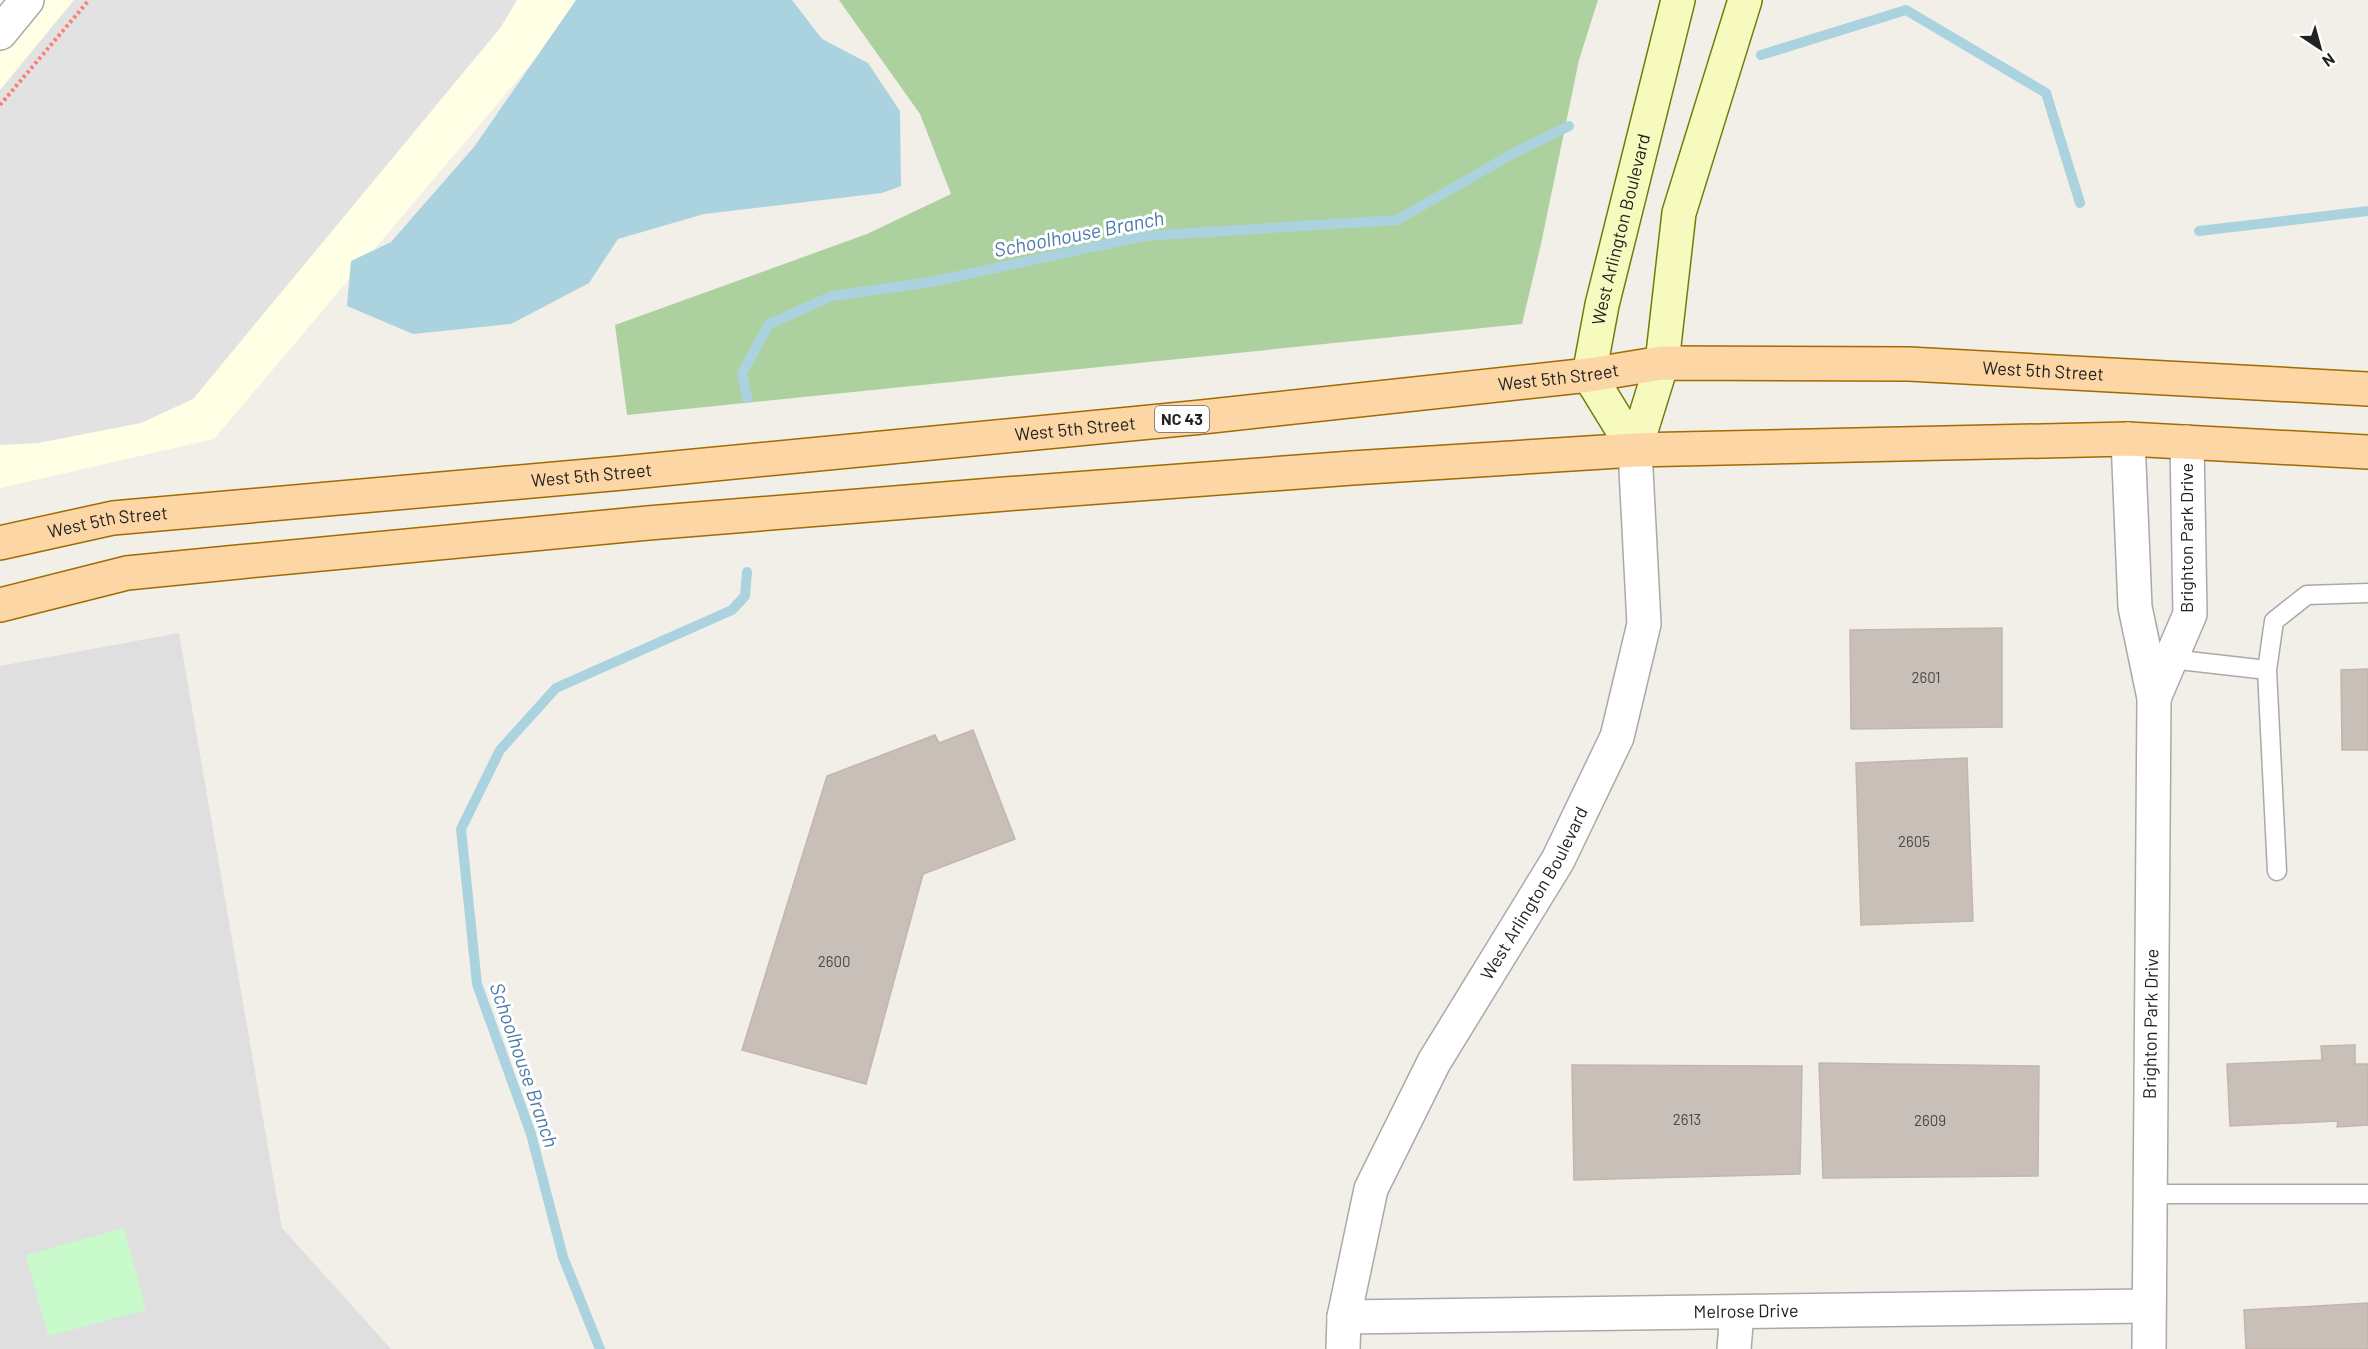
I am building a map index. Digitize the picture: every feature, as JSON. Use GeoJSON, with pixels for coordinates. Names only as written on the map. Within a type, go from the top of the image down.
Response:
{"type":"FeatureCollection","features":[{"type":"Feature","properties":{"kind":"main road","name":"West Arlington Boulevard"},"geometry":{"type":"LineString","coordinates":[[1635,450],[1589,375],[1602,305],[1678,0]]}},
{"type":"Feature","properties":{"kind":"main road","name":"West Arlington Boulevard"},"geometry":{"type":"LineString","coordinates":[[1635,450],[1662,363],[1680,213],[1745,0]]}},
{"type":"Feature","properties":{"kind":"main road","name":"West 5th Street"},"geometry":{"type":"LineString","coordinates":[[0,543],[113,518],[634,472],[1166,421],[1589,375],[1662,363],[1909,364],[2368,389]]}},
{"type":"Feature","properties":{"kind":"main road"},"geometry":{"type":"LineString","coordinates":[[0,605],[127,573],[205,565],[660,522],[1352,468],[1635,450],[2128,439],[2368,452]]}},
{"type":"Feature","properties":{"kind":"street"},"geometry":{"type":"LineString","coordinates":[[0,33],[27,0]]}},
{"type":"Feature","properties":{"kind":"street","name":"Brighton Park Drive"},"geometry":{"type":"LineString","coordinates":[[2128,439],[2135,607],[2154,698],[2149,1349]]}},
{"type":"Feature","properties":{"kind":"street","name":"Brighton Park Drive"},"geometry":{"type":"LineString","coordinates":[[2154,698],[2190,614],[2187,442]]}},
{"type":"Feature","properties":{"kind":"street","name":"West Arlington Boulevard"},"geometry":{"type":"LineString","coordinates":[[1343,1333],[1371,1189],[1434,1062],[1558,860],[1617,737],[1644,624],[1635,450]]}},
{"type":"Feature","properties":{"kind":"street","name":"Melrose Drive"},"geometry":{"type":"LineString","coordinates":[[1343,1333],[1737,1312],[2148,1306]]}},
{"type":"Feature","properties":{"kind":"street"},"geometry":{"type":"LineString","coordinates":[[1734,1349],[1737,1312]]}},
{"type":"Feature","properties":{"kind":"lane"},"geometry":{"type":"LineString","coordinates":[[2277,871],[2267,669],[2274,621],[2307,595],[2368,593]]}},
{"type":"Feature","properties":{"kind":"lane"},"geometry":{"type":"LineString","coordinates":[[2171,659],[2267,669]]}},
{"type":"Feature","properties":{"kind":"lane"},"geometry":{"type":"LineString","coordinates":[[2150,1194],[2368,1194]]}},
{"type":"Feature","properties":{"kind":"path"},"geometry":{"type":"LineString","coordinates":[[0,105],[89,0]]}},
{"type":"Feature","properties":{"kind":"shaded area"},"geometry":{"type":"Polygon","coordinates":[[[0,0],[585,0],[214,439],[0,488],[0,0]]]}},
{"type":"Feature","properties":{"kind":"shaded area"},"geometry":{"type":"Polygon","coordinates":[[[74,0],[517,0],[501,27],[193,399],[141,423],[38,443],[0,445],[0,90],[74,0]]]}},
{"type":"Feature","properties":{"kind":"shaded area"},"geometry":{"type":"Polygon","coordinates":[[[179,633],[282,1228],[391,1349],[0,1349],[0,666],[179,633]]]}},
{"type":"Feature","properties":{"kind":"green space"},"geometry":{"type":"Polygon","coordinates":[[[839,0],[1598,0],[1579,60],[1522,324],[627,415],[615,325],[867,234],[951,194],[920,114],[839,0]]]}},
{"type":"Feature","properties":{"kind":"green space"},"geometry":{"type":"Polygon","coordinates":[[[124,1228],[146,1310],[48,1336],[26,1255],[124,1228]]]}},
{"type":"Feature","properties":{"kind":"water"},"geometry":{"type":"Polygon","coordinates":[[[576,0],[792,0],[822,39],[868,63],[900,111],[901,186],[882,193],[704,214],[618,239],[589,283],[511,324],[413,334],[347,306],[351,261],[391,242],[474,147],[576,0]]]}},
{"type":"Feature","properties":{"kind":"building"},"geometry":{"type":"Polygon","coordinates":[[[2002,628],[2002,727],[1851,729],[1850,630],[2002,628]]]}},
{"type":"Feature","properties":{"kind":"building"},"geometry":{"type":"Polygon","coordinates":[[[2368,669],[2368,750],[2342,750],[2341,670],[2368,669]]]}},
{"type":"Feature","properties":{"kind":"building"},"geometry":{"type":"Polygon","coordinates":[[[973,730],[1015,839],[923,874],[866,1084],[742,1050],[827,776],[935,735],[939,743],[973,730]]]}},
{"type":"Feature","properties":{"kind":"building"},"geometry":{"type":"Polygon","coordinates":[[[1967,758],[1973,921],[1861,925],[1856,763],[1967,758]]]}},
{"type":"Feature","properties":{"kind":"building"},"geometry":{"type":"Polygon","coordinates":[[[2355,1045],[2355,1064],[2368,1064],[2368,1125],[2337,1127],[2338,1121],[2230,1126],[2227,1064],[2322,1060],[2321,1046],[2355,1045]]]}},
{"type":"Feature","properties":{"kind":"building"},"geometry":{"type":"Polygon","coordinates":[[[1819,1063],[2039,1066],[2038,1176],[1823,1178],[1819,1063]]]}},
{"type":"Feature","properties":{"kind":"building"},"geometry":{"type":"Polygon","coordinates":[[[1572,1065],[1802,1066],[1800,1174],[1574,1180],[1572,1065]]]}},
{"type":"Feature","properties":{"kind":"building"},"geometry":{"type":"Polygon","coordinates":[[[2368,1303],[2368,1349],[2246,1349],[2244,1310],[2368,1303]]]}},
{"type":"Feature","properties":{"kind":"waterway","name":"Schoolhouse Branch"},"geometry":{"type":"LineString","coordinates":[[1761,55],[1906,10],[2046,93],[2080,203]]}},
{"type":"Feature","properties":{"kind":"waterway","name":"Schoolhouse Branch"},"geometry":{"type":"LineString","coordinates":[[747,398],[742,373],[769,324],[832,296],[931,282],[1144,236],[1397,220],[1512,154],[1569,126]]}},
{"type":"Feature","properties":{"kind":"waterway","name":"Schoolhouse Branch"},"geometry":{"type":"LineString","coordinates":[[2199,231],[2368,211]]}},
{"type":"Feature","properties":{"kind":"waterway","name":"Schoolhouse Branch"},"geometry":{"type":"LineString","coordinates":[[600,1349],[563,1257],[531,1134],[477,984],[461,829],[500,750],[556,688],[732,610],[745,596],[747,572]]}}]}
